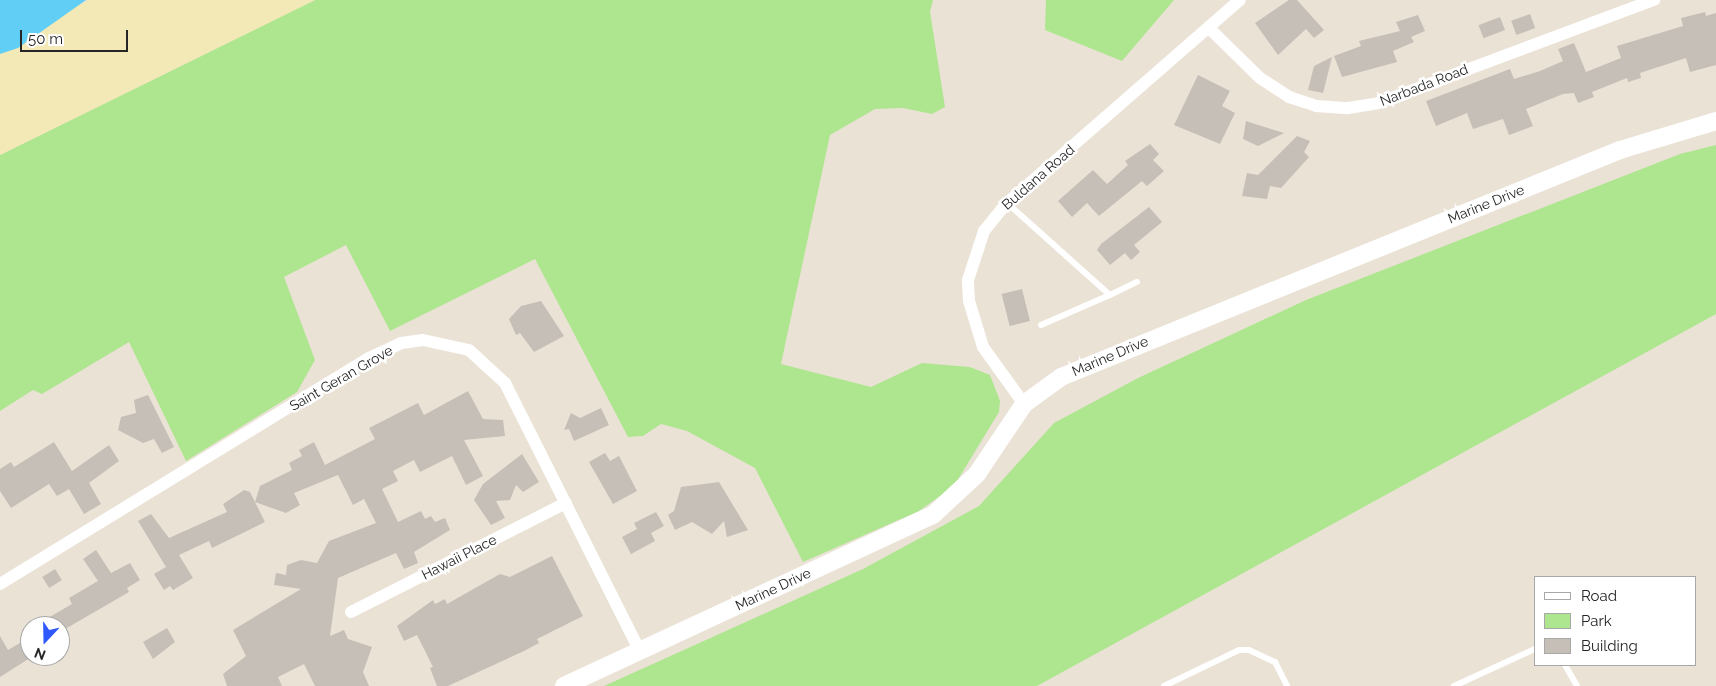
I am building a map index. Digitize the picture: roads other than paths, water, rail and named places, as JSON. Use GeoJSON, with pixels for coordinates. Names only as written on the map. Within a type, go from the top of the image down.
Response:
{"type":"FeatureCollection","features":[{"type":"Feature","properties":{"kind":"street","name":"Buldana Road"},"geometry":{"type":"LineString","coordinates":[[1024,404],[983,347],[969,301],[974,255],[984,231],[1007,204],[1240,0]]}},
{"type":"Feature","properties":{"kind":"street","name":"Narbada Road"},"geometry":{"type":"LineString","coordinates":[[1210,28],[1260,78],[1289,97],[1316,106],[1348,108],[1378,103],[1654,0]]}},
{"type":"Feature","properties":{"kind":"street","name":"Marine Drive"},"geometry":{"type":"LineString","coordinates":[[564,686],[934,514],[977,474],[1024,404],[1048,385],[1095,362],[1620,150],[1716,121]]}},
{"type":"Feature","properties":{"kind":"street","name":"Saint Geran Grove"},"geometry":{"type":"LineString","coordinates":[[0,584],[401,343],[442,342],[469,350],[489,364],[506,383],[640,651]]}},
{"type":"Feature","properties":{"kind":"street","name":"Hawaii Place"},"geometry":{"type":"LineString","coordinates":[[351,612],[566,503]]}},
{"type":"Feature","properties":{"kind":"lane"},"geometry":{"type":"LineString","coordinates":[[1007,204],[1110,294]]}},
{"type":"Feature","properties":{"kind":"lane"},"geometry":{"type":"LineString","coordinates":[[1042,325],[1137,282]]}},
{"type":"Feature","properties":{"kind":"lane"},"geometry":{"type":"LineString","coordinates":[[1454,686],[1534,649]]}},
{"type":"Feature","properties":{"kind":"lane"},"geometry":{"type":"LineString","coordinates":[[1164,686],[1239,650],[1249,650],[1275,662],[1286,686]]}},
{"type":"Feature","properties":{"kind":"lane"},"geometry":{"type":"LineString","coordinates":[[1566,666],[1577,686]]}},
{"type":"Feature","properties":{"kind":"water"},"geometry":{"type":"Polygon","coordinates":[[[0,0],[86,0],[18,48],[0,54],[0,0]]]}}]}
